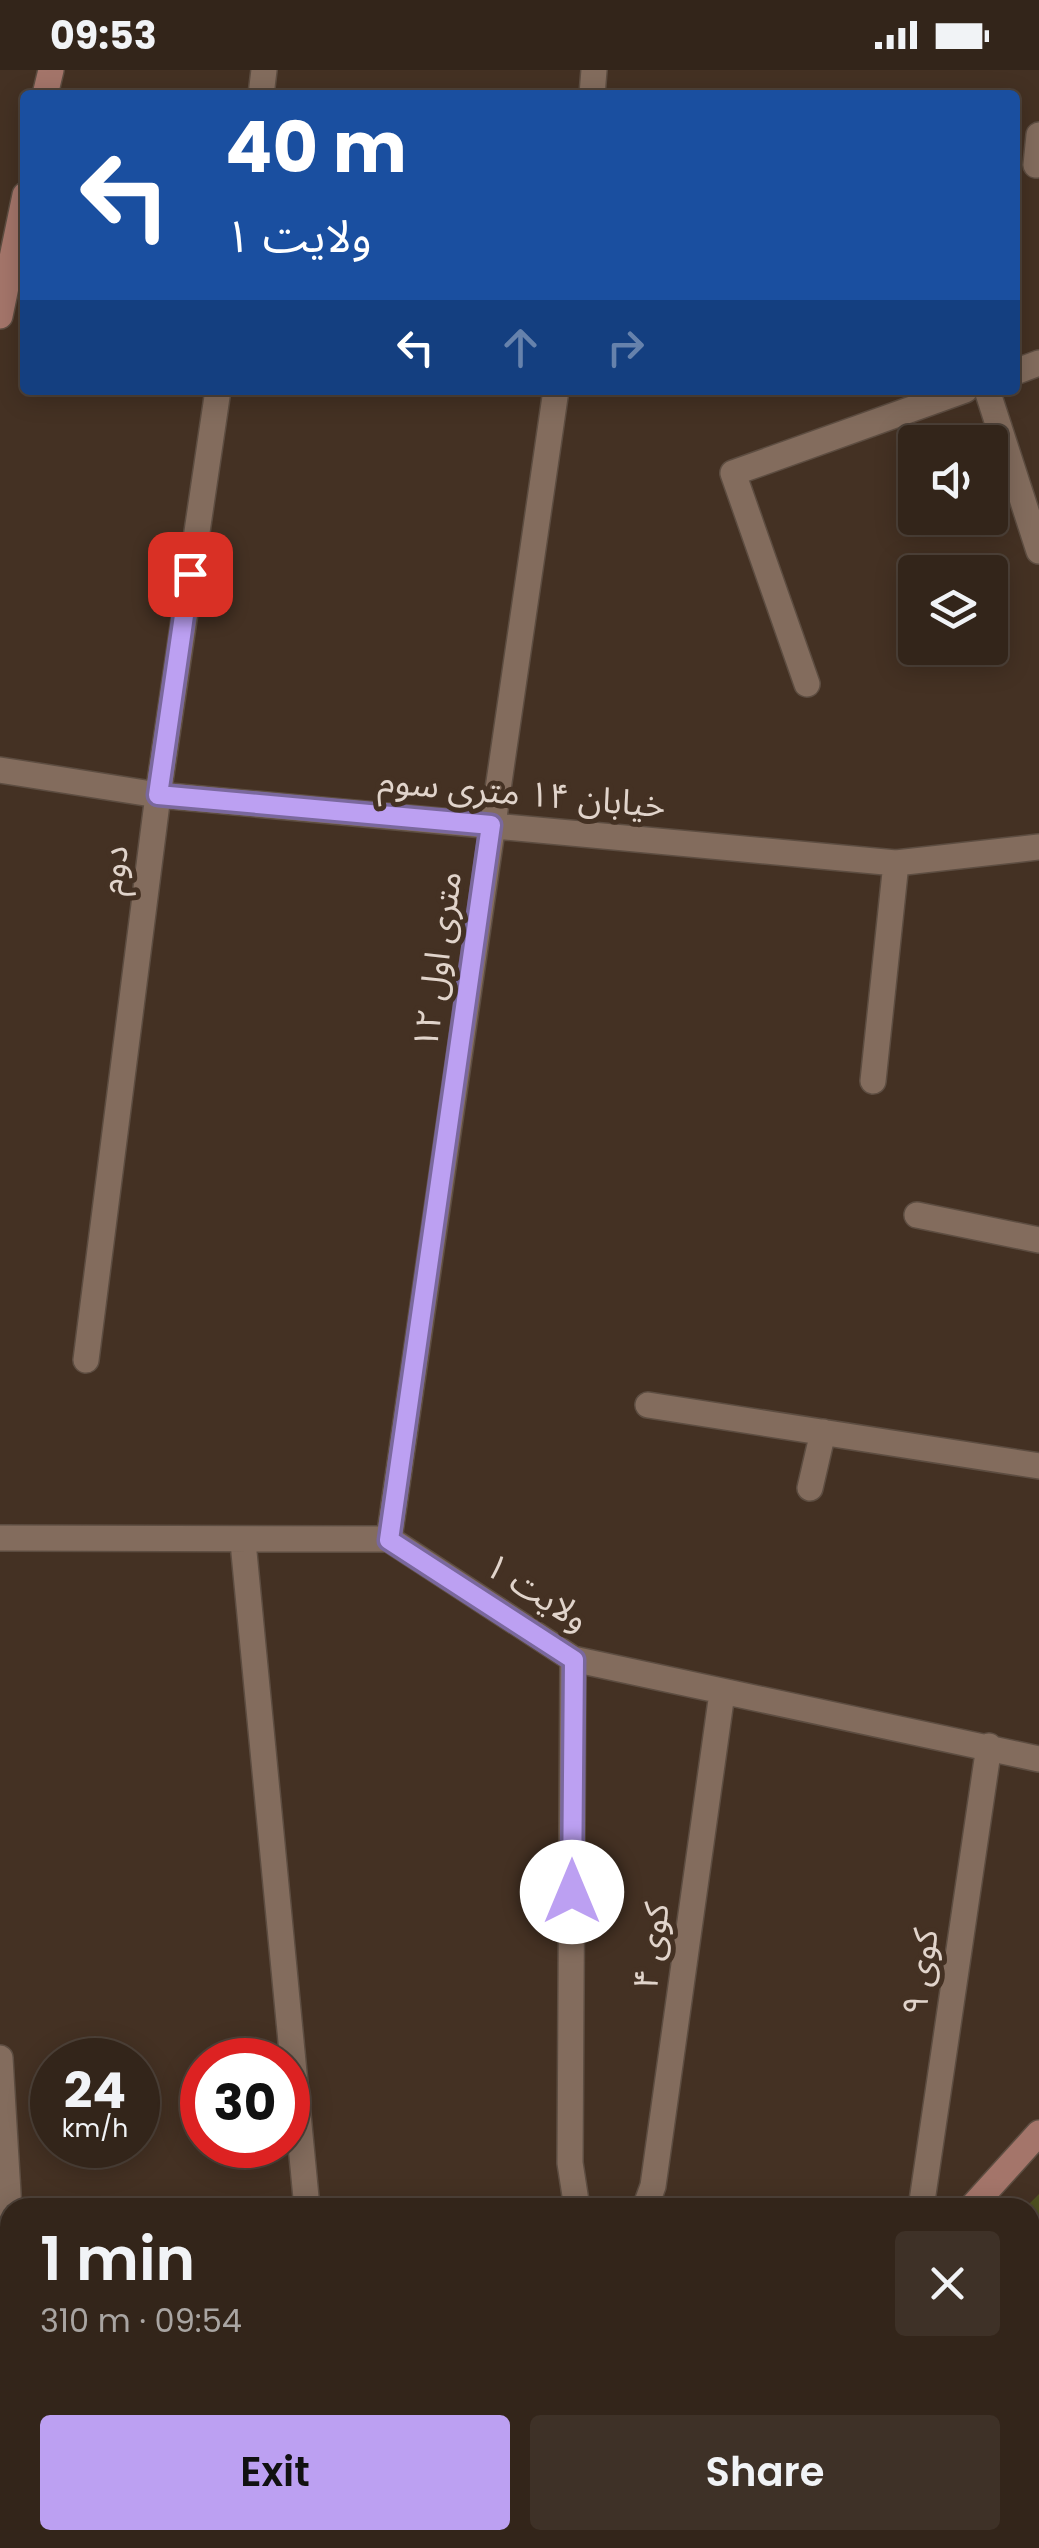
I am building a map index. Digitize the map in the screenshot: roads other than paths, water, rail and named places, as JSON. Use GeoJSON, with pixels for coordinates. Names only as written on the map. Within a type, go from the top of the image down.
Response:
{"type":"FeatureCollection","features":[{"type":"Feature","properties":{"kind":"main road"},"geometry":{"type":"LineString","coordinates":[[0,316],[20,218]]}},
{"type":"Feature","properties":{"kind":"main road"},"geometry":{"type":"LineString","coordinates":[[980,2198],[1039,2132]]}},
{"type":"Feature","properties":{"kind":"street"},"geometry":{"type":"LineString","coordinates":[[1030,166],[1039,135]]}},
{"type":"Feature","properties":{"kind":"street","name":"دوم"},"geometry":{"type":"LineString","coordinates":[[86,1360],[158,795],[217,395]]}},
{"type":"Feature","properties":{"kind":"street","name":"۱۲ متری اول"},"geometry":{"type":"LineString","coordinates":[[389,1540],[555,395]]}},
{"type":"Feature","properties":{"kind":"street"},"geometry":{"type":"LineString","coordinates":[[807,684],[733,473],[952,395]]}},
{"type":"Feature","properties":{"kind":"street"},"geometry":{"type":"LineString","coordinates":[[988,395],[1039,551]]}},
{"type":"Feature","properties":{"kind":"street","name":"خیابان ۱۴ متری سوم"},"geometry":{"type":"LineString","coordinates":[[0,770],[158,795],[896,863],[1039,847]]}},
{"type":"Feature","properties":{"kind":"street"},"geometry":{"type":"LineString","coordinates":[[874,1082],[896,863]]}},
{"type":"Feature","properties":{"kind":"street"},"geometry":{"type":"LineString","coordinates":[[917,1215],[1039,1240]]}},
{"type":"Feature","properties":{"kind":"street"},"geometry":{"type":"LineString","coordinates":[[648,1404],[1039,1466]]}},
{"type":"Feature","properties":{"kind":"street"},"geometry":{"type":"LineString","coordinates":[[810,1488],[822,1432]]}},
{"type":"Feature","properties":{"kind":"street"},"geometry":{"type":"LineString","coordinates":[[0,1538],[389,1540]]}},
{"type":"Feature","properties":{"kind":"street","name":"ولایت ۱"},"geometry":{"type":"LineString","coordinates":[[389,1540],[574,1660],[1039,1758]]}},
{"type":"Feature","properties":{"kind":"street"},"geometry":{"type":"LineString","coordinates":[[244,1542],[306,2198]]}},
{"type":"Feature","properties":{"kind":"street"},"geometry":{"type":"LineString","coordinates":[[574,1660],[570,2162],[575,2198]]}},
{"type":"Feature","properties":{"kind":"street","name":"کوی ۴"},"geometry":{"type":"LineString","coordinates":[[649,2198],[722,1693]]}},
{"type":"Feature","properties":{"kind":"street","name":"کوی ۹"},"geometry":{"type":"LineString","coordinates":[[922,2198],[990,1746]]}},
{"type":"Feature","properties":{"kind":"street"},"geometry":{"type":"LineString","coordinates":[[0,2058],[8,2198]]}}]}
